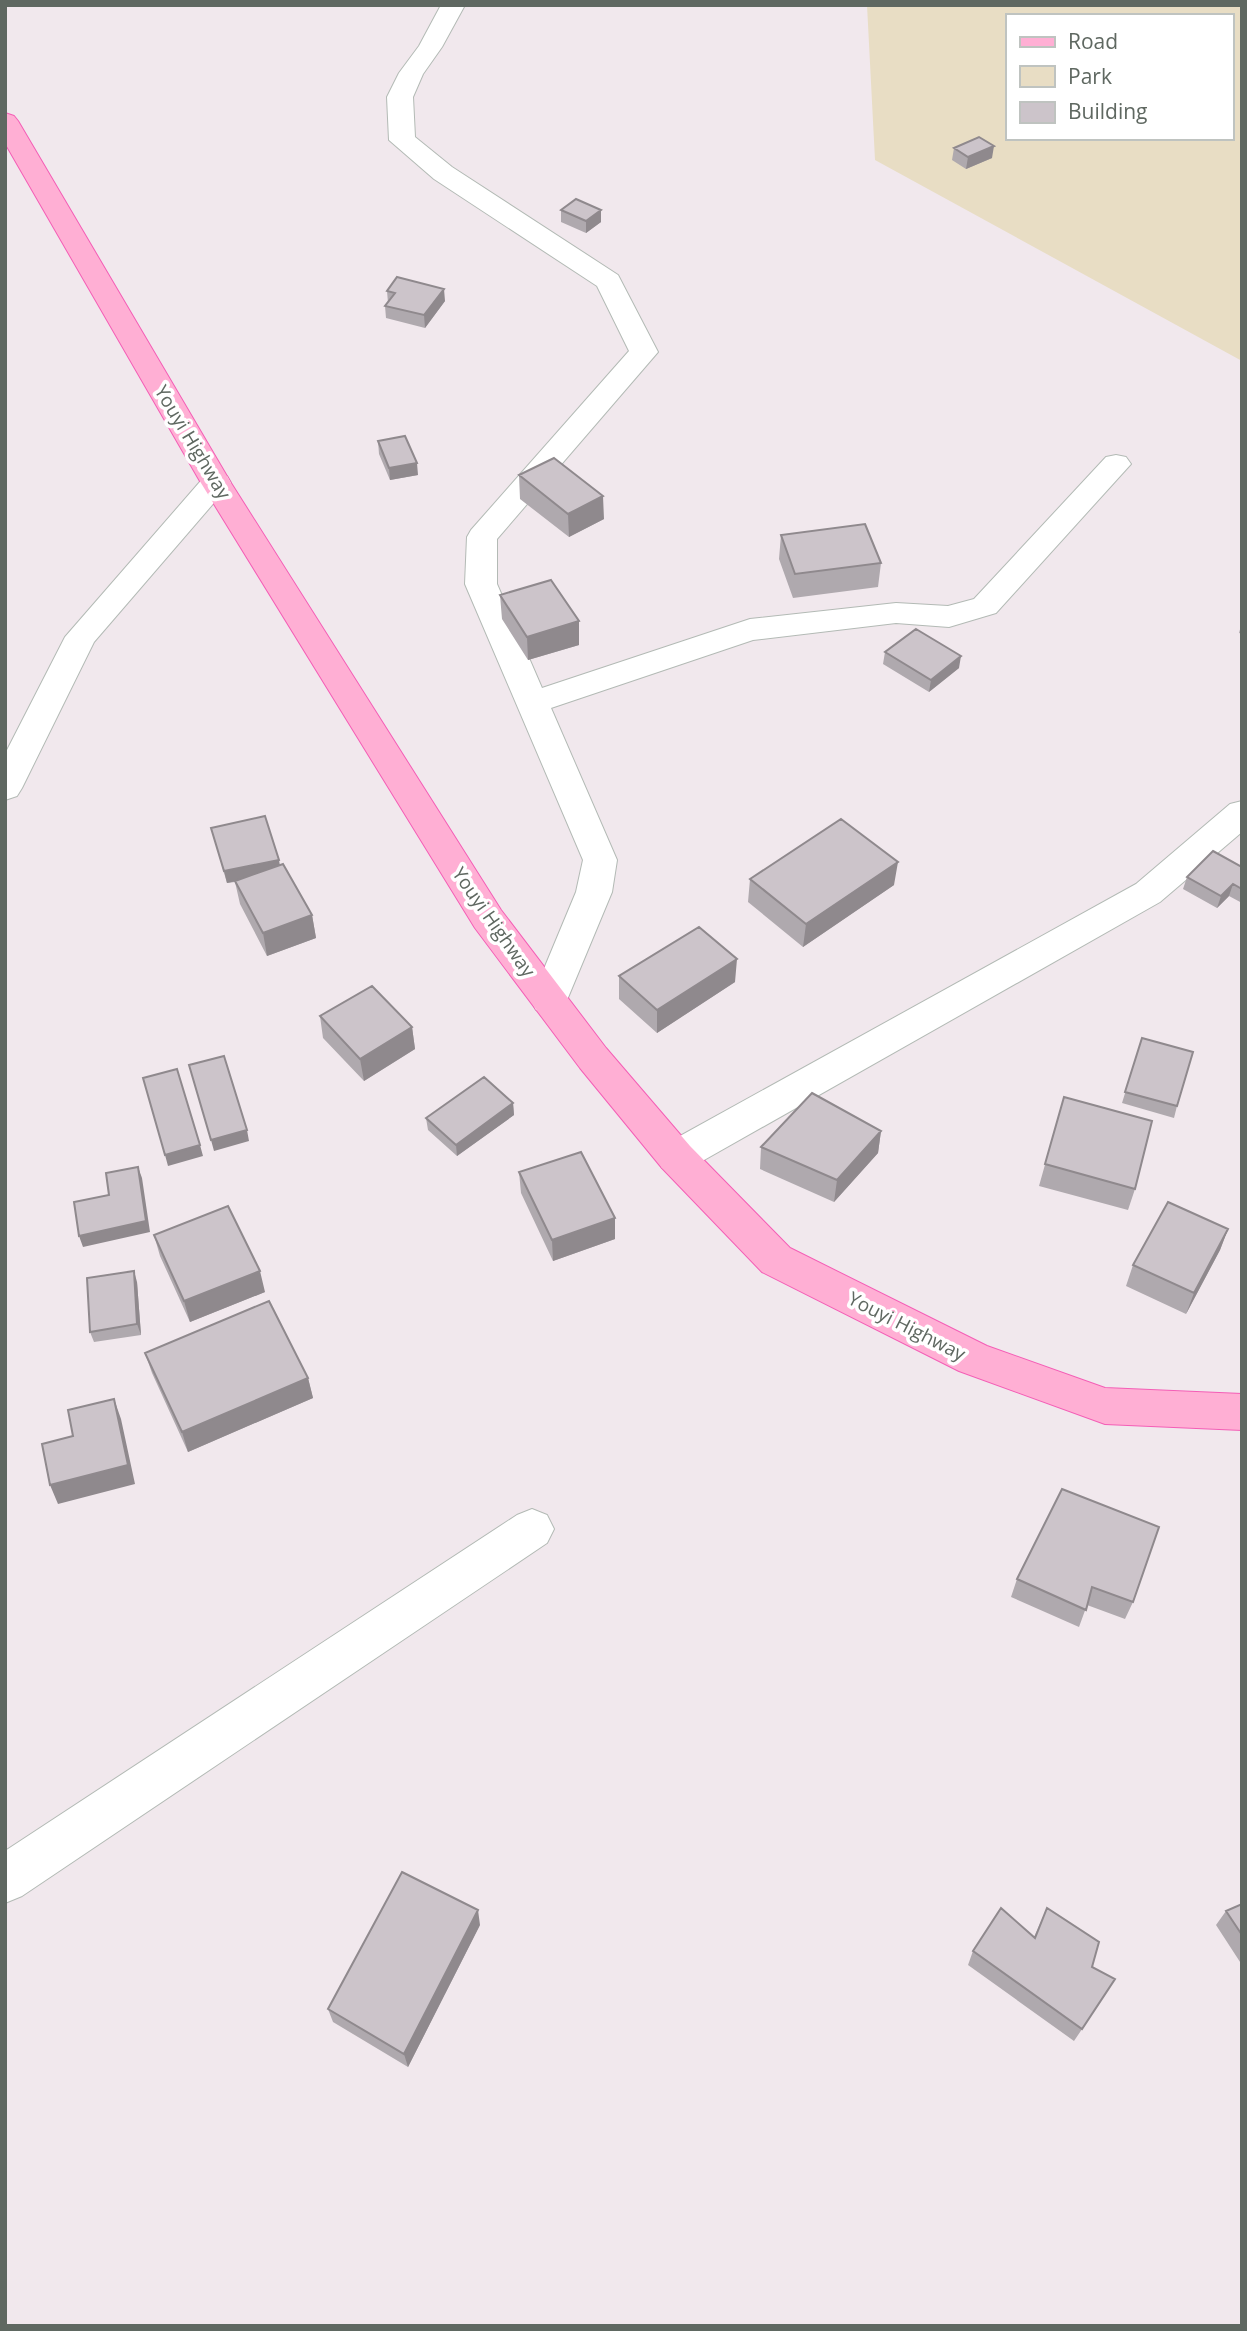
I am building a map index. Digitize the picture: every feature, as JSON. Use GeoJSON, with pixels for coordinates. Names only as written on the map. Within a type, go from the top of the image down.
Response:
{"type":"FeatureCollection","features":[{"type":"Feature","properties":{"kind":"main road","name":"Youyi Highway"},"geometry":{"type":"LineString","coordinates":[[5,121],[216,483],[488,919],[593,1058],[676,1157],[776,1260],[973,1359],[1105,1406],[1242,1412]]}},
{"type":"Feature","properties":{"kind":"street"},"geometry":{"type":"LineString","coordinates":[[453,5],[430,47],[411,73],[400,97],[402,140],[443,173],[608,281],[644,352],[482,537],[481,584],[600,860],[594,892],[549,1000]]}},
{"type":"Feature","properties":{"kind":"street"},"geometry":{"type":"LineString","coordinates":[[531,703],[750,630],[896,612],[949,617],[985,606],[1116,464]]}},
{"type":"Feature","properties":{"kind":"street"},"geometry":{"type":"LineString","coordinates":[[5,788],[81,636],[216,483]]}},
{"type":"Feature","properties":{"kind":"street"},"geometry":{"type":"LineString","coordinates":[[676,1157],[1147,893],[1242,813]]}},
{"type":"Feature","properties":{"kind":"street"},"geometry":{"type":"LineString","coordinates":[[5,1879],[532,1529]]}},
{"type":"Feature","properties":{"kind":"green space"},"geometry":{"type":"Polygon","coordinates":[[[867,5],[1242,5],[1242,361],[875,160],[867,5]]]}},
{"type":"Feature","properties":{"kind":"building"},"geometry":{"type":"Polygon","coordinates":[[[979,137],[994,146],[968,157],[954,148],[979,137]]]}},
{"type":"Feature","properties":{"kind":"building"},"geometry":{"type":"Polygon","coordinates":[[[576,199],[601,210],[586,221],[561,210],[576,199]]]}},
{"type":"Feature","properties":{"kind":"building"},"geometry":{"type":"Polygon","coordinates":[[[397,277],[444,289],[424,315],[385,306],[395,293],[387,291],[397,277]]]}},
{"type":"Feature","properties":{"kind":"building"},"geometry":{"type":"Polygon","coordinates":[[[405,436],[417,463],[389,468],[378,441],[405,436]]]}},
{"type":"Feature","properties":{"kind":"building"},"geometry":{"type":"Polygon","coordinates":[[[554,458],[603,496],[568,514],[519,475],[554,458]]]}},
{"type":"Feature","properties":{"kind":"building"},"geometry":{"type":"Polygon","coordinates":[[[865,524],[881,563],[795,574],[781,535],[865,524]]]}},
{"type":"Feature","properties":{"kind":"building"},"geometry":{"type":"Polygon","coordinates":[[[551,580],[579,621],[527,637],[500,595],[551,580]]]}},
{"type":"Feature","properties":{"kind":"building"},"geometry":{"type":"Polygon","coordinates":[[[916,629],[961,656],[931,680],[885,652],[916,629]]]}},
{"type":"Feature","properties":{"kind":"building"},"geometry":{"type":"Polygon","coordinates":[[[265,816],[279,860],[224,871],[211,828],[265,816]]]}},
{"type":"Feature","properties":{"kind":"building"},"geometry":{"type":"Polygon","coordinates":[[[841,819],[898,862],[806,924],[750,879],[841,819]]]}},
{"type":"Feature","properties":{"kind":"building"},"geometry":{"type":"Polygon","coordinates":[[[1213,851],[1242,867],[1242,889],[1233,884],[1221,896],[1187,877],[1213,851]]]}},
{"type":"Feature","properties":{"kind":"building"},"geometry":{"type":"Polygon","coordinates":[[[283,864],[312,915],[263,933],[235,881],[283,864]]]}},
{"type":"Feature","properties":{"kind":"building"},"geometry":{"type":"Polygon","coordinates":[[[699,927],[737,959],[657,1010],[619,976],[699,927]]]}},
{"type":"Feature","properties":{"kind":"building"},"geometry":{"type":"Polygon","coordinates":[[[372,986],[412,1027],[360,1059],[320,1016],[372,986]]]}},
{"type":"Feature","properties":{"kind":"building"},"geometry":{"type":"Polygon","coordinates":[[[1142,1038],[1193,1052],[1177,1106],[1125,1092],[1142,1038]]]}},
{"type":"Feature","properties":{"kind":"building"},"geometry":{"type":"Polygon","coordinates":[[[224,1056],[247,1130],[211,1140],[189,1065],[224,1056]]]}},
{"type":"Feature","properties":{"kind":"building"},"geometry":{"type":"Polygon","coordinates":[[[177,1069],[200,1145],[165,1155],[143,1078],[177,1069]]]}},
{"type":"Feature","properties":{"kind":"building"},"geometry":{"type":"Polygon","coordinates":[[[484,1077],[513,1103],[456,1145],[426,1118],[484,1077]]]}},
{"type":"Feature","properties":{"kind":"building"},"geometry":{"type":"Polygon","coordinates":[[[812,1093],[881,1131],[837,1180],[761,1147],[812,1093]]]}},
{"type":"Feature","properties":{"kind":"building"},"geometry":{"type":"Polygon","coordinates":[[[1064,1097],[1152,1121],[1135,1189],[1045,1164],[1064,1097]]]}},
{"type":"Feature","properties":{"kind":"building"},"geometry":{"type":"Polygon","coordinates":[[[581,1152],[615,1218],[552,1240],[519,1172],[581,1152]]]}},
{"type":"Feature","properties":{"kind":"building"},"geometry":{"type":"Polygon","coordinates":[[[138,1167],[146,1221],[79,1236],[74,1202],[109,1195],[106,1173],[138,1167]]]}},
{"type":"Feature","properties":{"kind":"building"},"geometry":{"type":"Polygon","coordinates":[[[1168,1202],[1228,1229],[1194,1293],[1133,1265],[1168,1202]]]}},
{"type":"Feature","properties":{"kind":"building"},"geometry":{"type":"Polygon","coordinates":[[[228,1206],[260,1271],[184,1301],[154,1235],[228,1206]]]}},
{"type":"Feature","properties":{"kind":"building"},"geometry":{"type":"Polygon","coordinates":[[[134,1271],[137,1324],[90,1332],[87,1278],[134,1271]]]}},
{"type":"Feature","properties":{"kind":"building"},"geometry":{"type":"Polygon","coordinates":[[[269,1301],[308,1378],[182,1432],[145,1353],[269,1301]]]}},
{"type":"Feature","properties":{"kind":"building"},"geometry":{"type":"Polygon","coordinates":[[[114,1399],[128,1465],[50,1485],[42,1444],[73,1436],[68,1410],[114,1399]]]}},
{"type":"Feature","properties":{"kind":"building"},"geometry":{"type":"Polygon","coordinates":[[[1062,1489],[1159,1527],[1133,1602],[1092,1587],[1086,1610],[1017,1579],[1062,1489]]]}},
{"type":"Feature","properties":{"kind":"building"},"geometry":{"type":"Polygon","coordinates":[[[402,1872],[478,1910],[404,2054],[328,2009],[402,1872]]]}},
{"type":"Feature","properties":{"kind":"building"},"geometry":{"type":"Polygon","coordinates":[[[1242,1904],[1242,1935],[1226,1911],[1242,1904]]]}},
{"type":"Feature","properties":{"kind":"building"},"geometry":{"type":"Polygon","coordinates":[[[1001,1908],[1035,1938],[1047,1908],[1099,1942],[1092,1967],[1115,1979],[1082,2029],[973,1951],[1001,1908]]]}}]}
